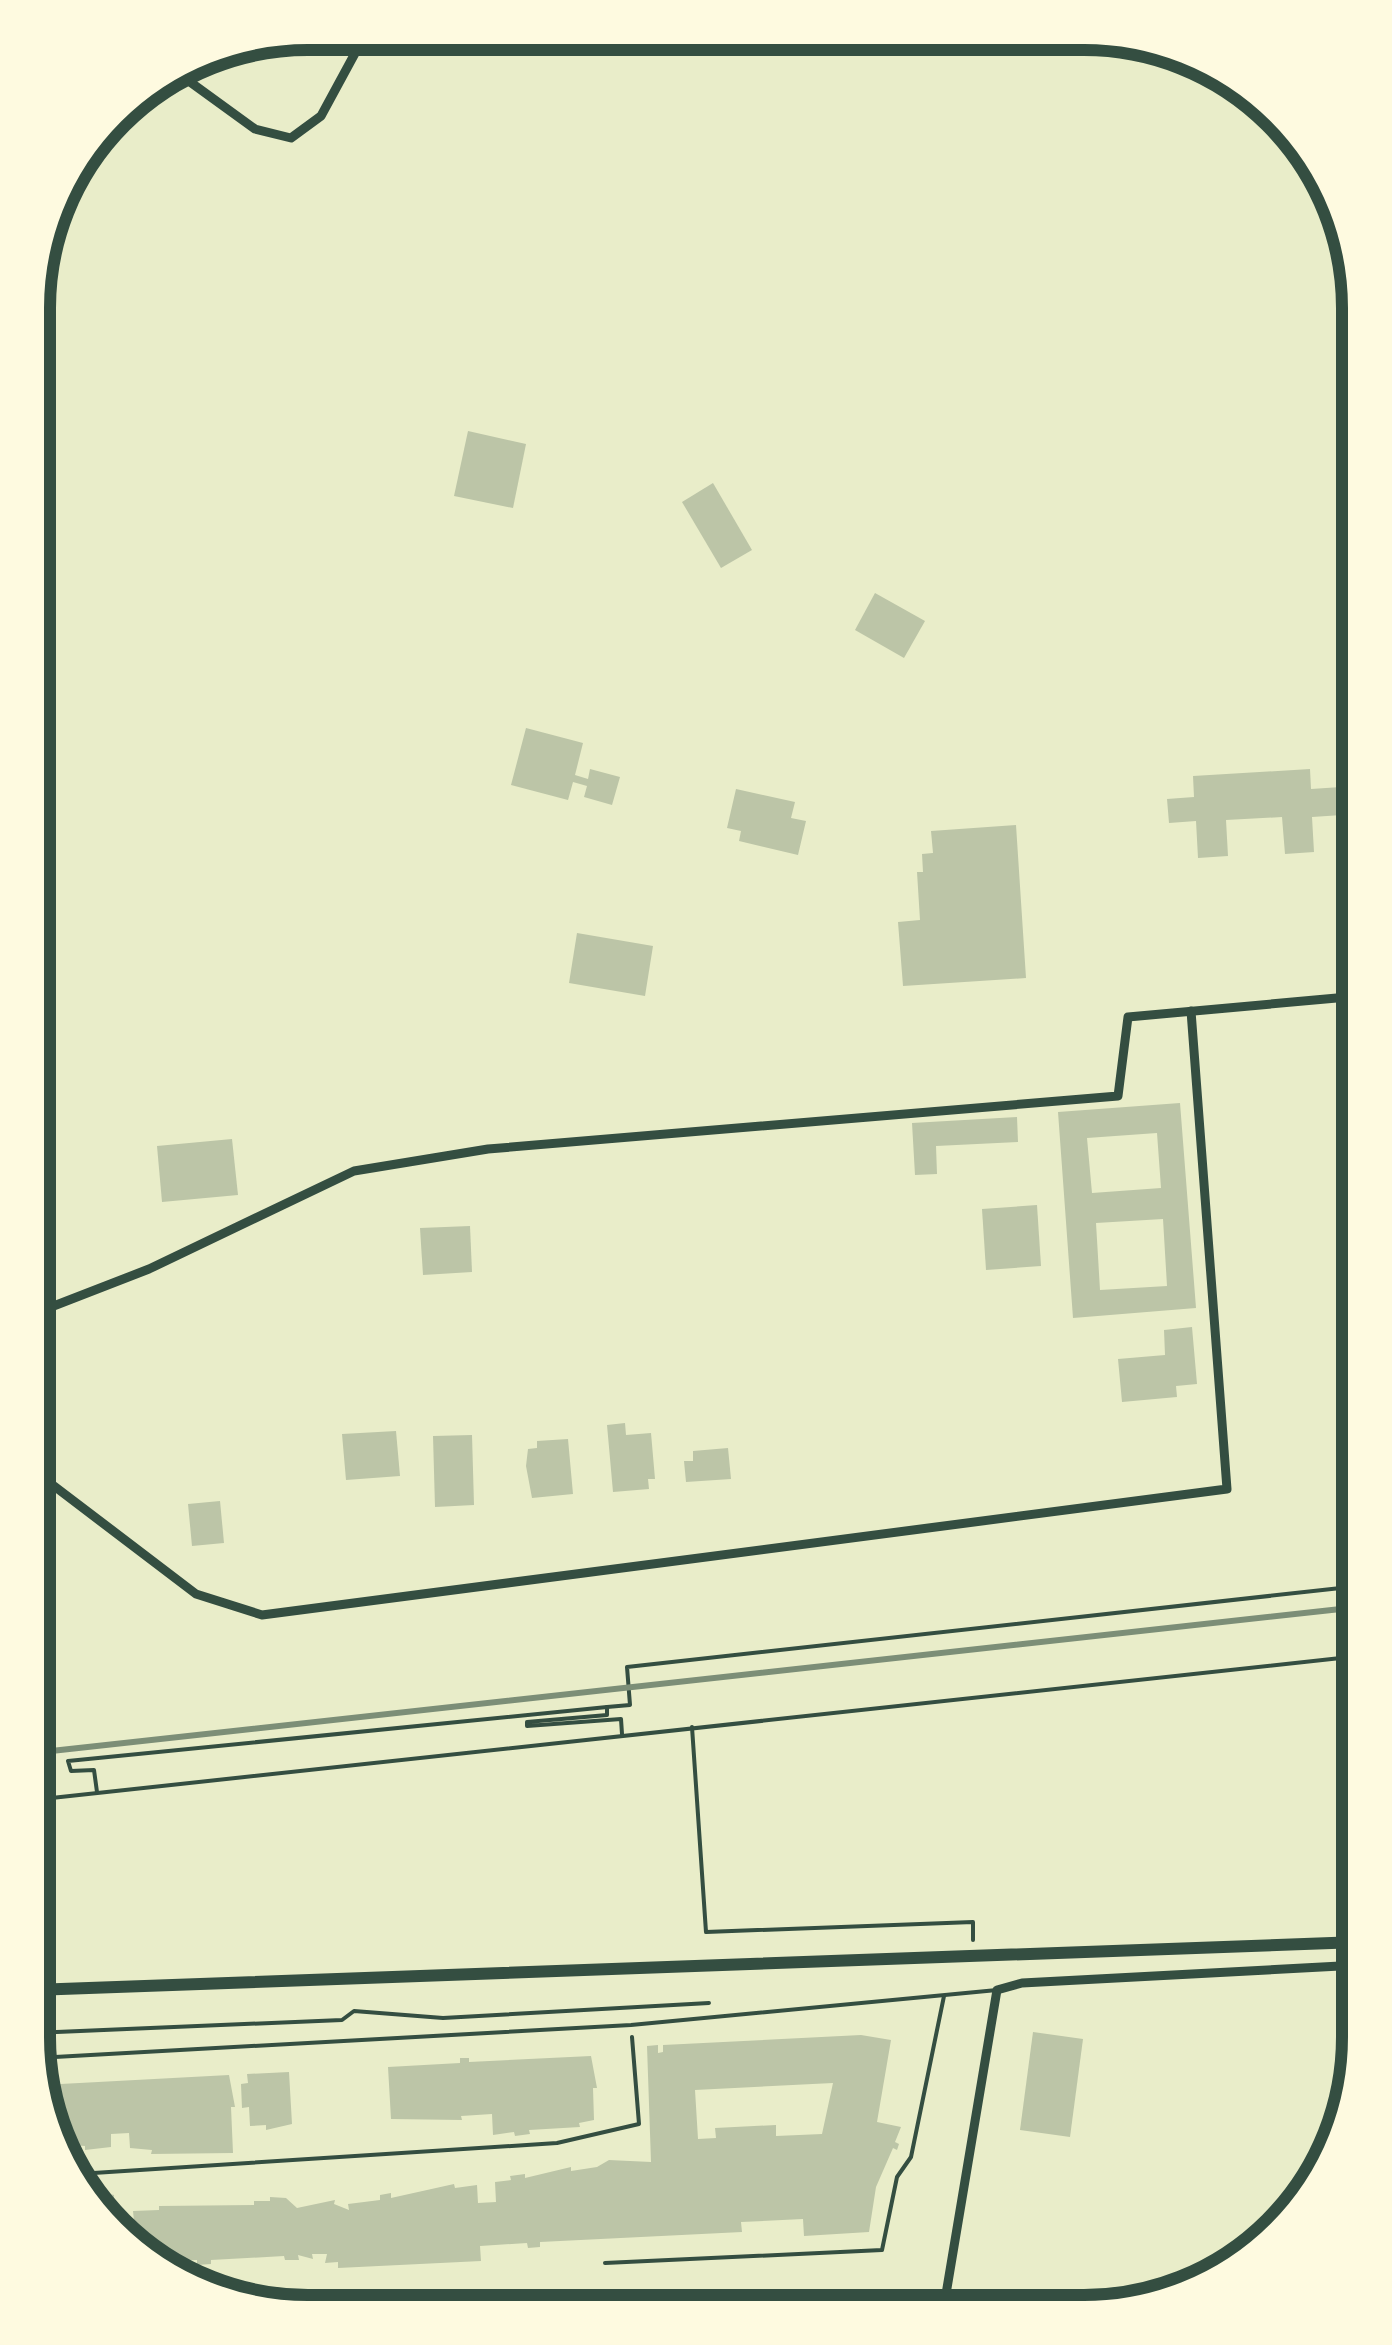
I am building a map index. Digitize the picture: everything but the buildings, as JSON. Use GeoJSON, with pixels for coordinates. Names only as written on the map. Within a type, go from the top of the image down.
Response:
{"type":"FeatureCollection","features":[{"type":"Feature","properties":{"kind":"main road"},"geometry":{"type":"LineString","coordinates":[[50,1989],[1341,1943]]}},
{"type":"Feature","properties":{"kind":"street"},"geometry":{"type":"LineString","coordinates":[[188,80],[255,128],[291,138],[321,116],[356,51]]}},
{"type":"Feature","properties":{"kind":"street"},"geometry":{"type":"LineString","coordinates":[[50,1308],[149,1270],[354,1171],[488,1150],[1118,1096],[1128,1017],[1342,998]]}},
{"type":"Feature","properties":{"kind":"street"},"geometry":{"type":"LineString","coordinates":[[50,1483],[196,1594],[262,1616],[1227,1490],[1191,1011]]}},
{"type":"Feature","properties":{"kind":"street"},"geometry":{"type":"LineString","coordinates":[[946,2295],[997,1990],[1022,1983],[1341,1966]]}},
{"type":"Feature","properties":{"kind":"lane"},"geometry":{"type":"LineString","coordinates":[[51,2057],[631,2025],[997,1990]]}},
{"type":"Feature","properties":{"kind":"lane"},"geometry":{"type":"LineString","coordinates":[[605,2263],[882,2250],[897,2177],[911,2158],[944,1996]]}},
{"type":"Feature","properties":{"kind":"path"},"geometry":{"type":"LineString","coordinates":[[97,1794],[94,1770],[71,1772],[68,1761],[630,1705],[627,1667],[1341,1588]]}},
{"type":"Feature","properties":{"kind":"path"},"geometry":{"type":"LineString","coordinates":[[50,1798],[1341,1658]]}},
{"type":"Feature","properties":{"kind":"path"},"geometry":{"type":"LineString","coordinates":[[607,1708],[607,1716],[526,1722],[527,1726],[621,1719],[622,1734]]}},
{"type":"Feature","properties":{"kind":"path"},"geometry":{"type":"LineString","coordinates":[[692,1727],[706,1932],[974,1922],[974,1945]]}},
{"type":"Feature","properties":{"kind":"path"},"geometry":{"type":"LineString","coordinates":[[50,2031],[342,2020],[354,2012],[443,2018],[713,2003]]}},
{"type":"Feature","properties":{"kind":"path"},"geometry":{"type":"LineString","coordinates":[[90,2173],[557,2143],[639,2124],[631,2025]]}},
{"type":"Feature","properties":{"kind":"railway"},"geometry":{"type":"LineString","coordinates":[[50,1751],[1341,1609]]}}]}
